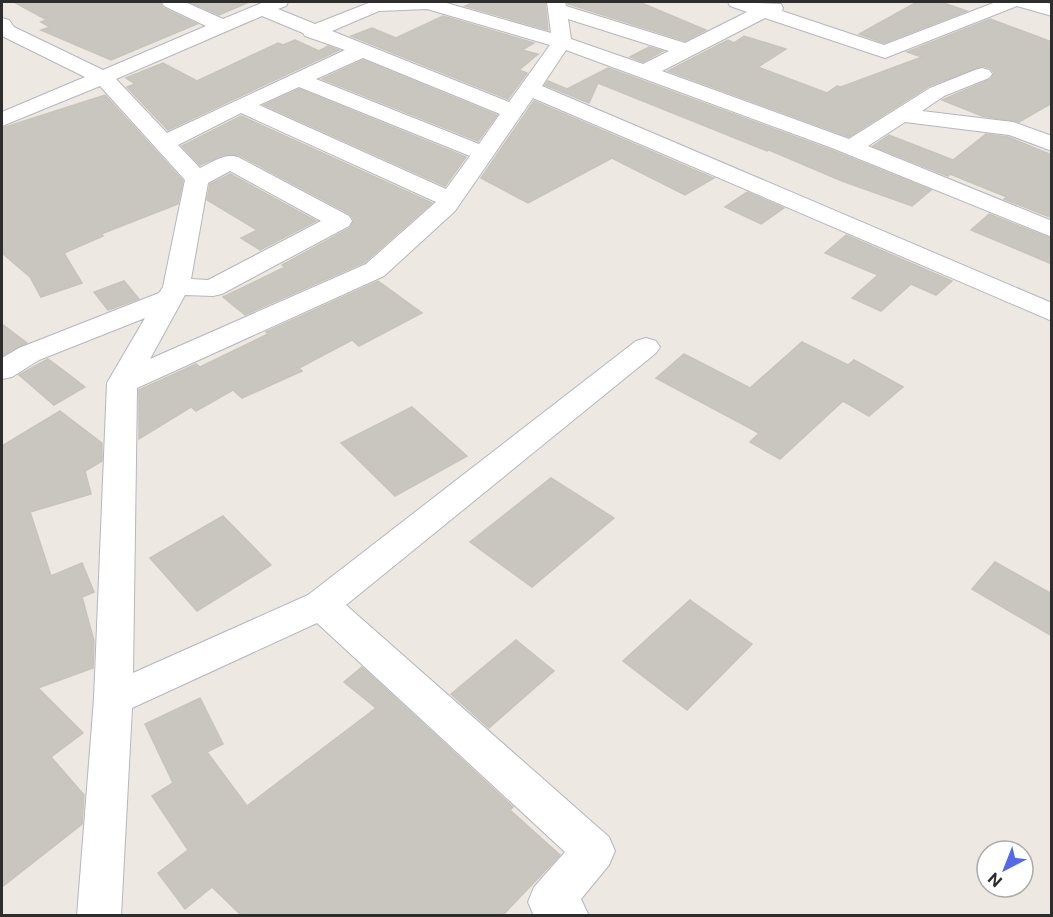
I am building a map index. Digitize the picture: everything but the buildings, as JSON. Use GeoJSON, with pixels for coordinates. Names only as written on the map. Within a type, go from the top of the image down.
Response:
{"type":"FeatureCollection","features":[{"type":"Feature","properties":{"kind":"street"},"geometry":{"type":"LineString","coordinates":[[171,2],[224,27]]}},
{"type":"Feature","properties":{"kind":"street"},"geometry":{"type":"LineString","coordinates":[[737,2],[885,52],[1011,2]]}},
{"type":"Feature","properties":{"kind":"street"},"geometry":{"type":"LineString","coordinates":[[644,72],[763,11],[801,2]]}},
{"type":"Feature","properties":{"kind":"street"},"geometry":{"type":"LineString","coordinates":[[1022,2],[1052,10]]}},
{"type":"Feature","properties":{"kind":"street"},"geometry":{"type":"LineString","coordinates":[[312,32],[376,6],[428,3],[562,42],[851,147],[1052,230]]}},
{"type":"Feature","properties":{"kind":"street"},"geometry":{"type":"LineString","coordinates":[[2,120],[224,27],[270,5],[312,32],[514,112]]}},
{"type":"Feature","properties":{"kind":"street"},"geometry":{"type":"LineString","coordinates":[[122,383],[375,270],[451,200],[531,89],[562,42],[557,5],[686,51]]}},
{"type":"Feature","properties":{"kind":"street"},"geometry":{"type":"LineString","coordinates":[[2,24],[7,31],[104,78],[197,179]]}},
{"type":"Feature","properties":{"kind":"street"},"geometry":{"type":"LineString","coordinates":[[10,52],[37,45]]}},
{"type":"Feature","properties":{"kind":"street"},"geometry":{"type":"LineString","coordinates":[[164,143],[241,105],[361,51]]}},
{"type":"Feature","properties":{"kind":"street"},"geometry":{"type":"LineString","coordinates":[[851,147],[937,92],[982,74]]}},
{"type":"Feature","properties":{"kind":"street"},"geometry":{"type":"LineString","coordinates":[[298,79],[484,154]]}},
{"type":"Feature","properties":{"kind":"street"},"geometry":{"type":"LineString","coordinates":[[531,89],[1052,313]]}},
{"type":"Feature","properties":{"kind":"street"},"geometry":{"type":"LineString","coordinates":[[241,105],[451,200]]}},
{"type":"Feature","properties":{"kind":"street"},"geometry":{"type":"LineString","coordinates":[[900,115],[1013,129],[1052,144]]}},
{"type":"Feature","properties":{"kind":"street"},"geometry":{"type":"LineString","coordinates":[[2,370],[29,354],[173,293],[213,288],[340,221],[230,162],[197,179]]}},
{"type":"Feature","properties":{"kind":"street"},"geometry":{"type":"LineString","coordinates":[[99,915],[113,699],[122,383],[173,293],[197,179]]}},
{"type":"Feature","properties":{"kind":"street"},"geometry":{"type":"LineString","coordinates":[[113,699],[321,605],[645,347]]}},
{"type":"Feature","properties":{"kind":"street"},"geometry":{"type":"LineString","coordinates":[[321,605],[594,851],[551,911]]}}]}
